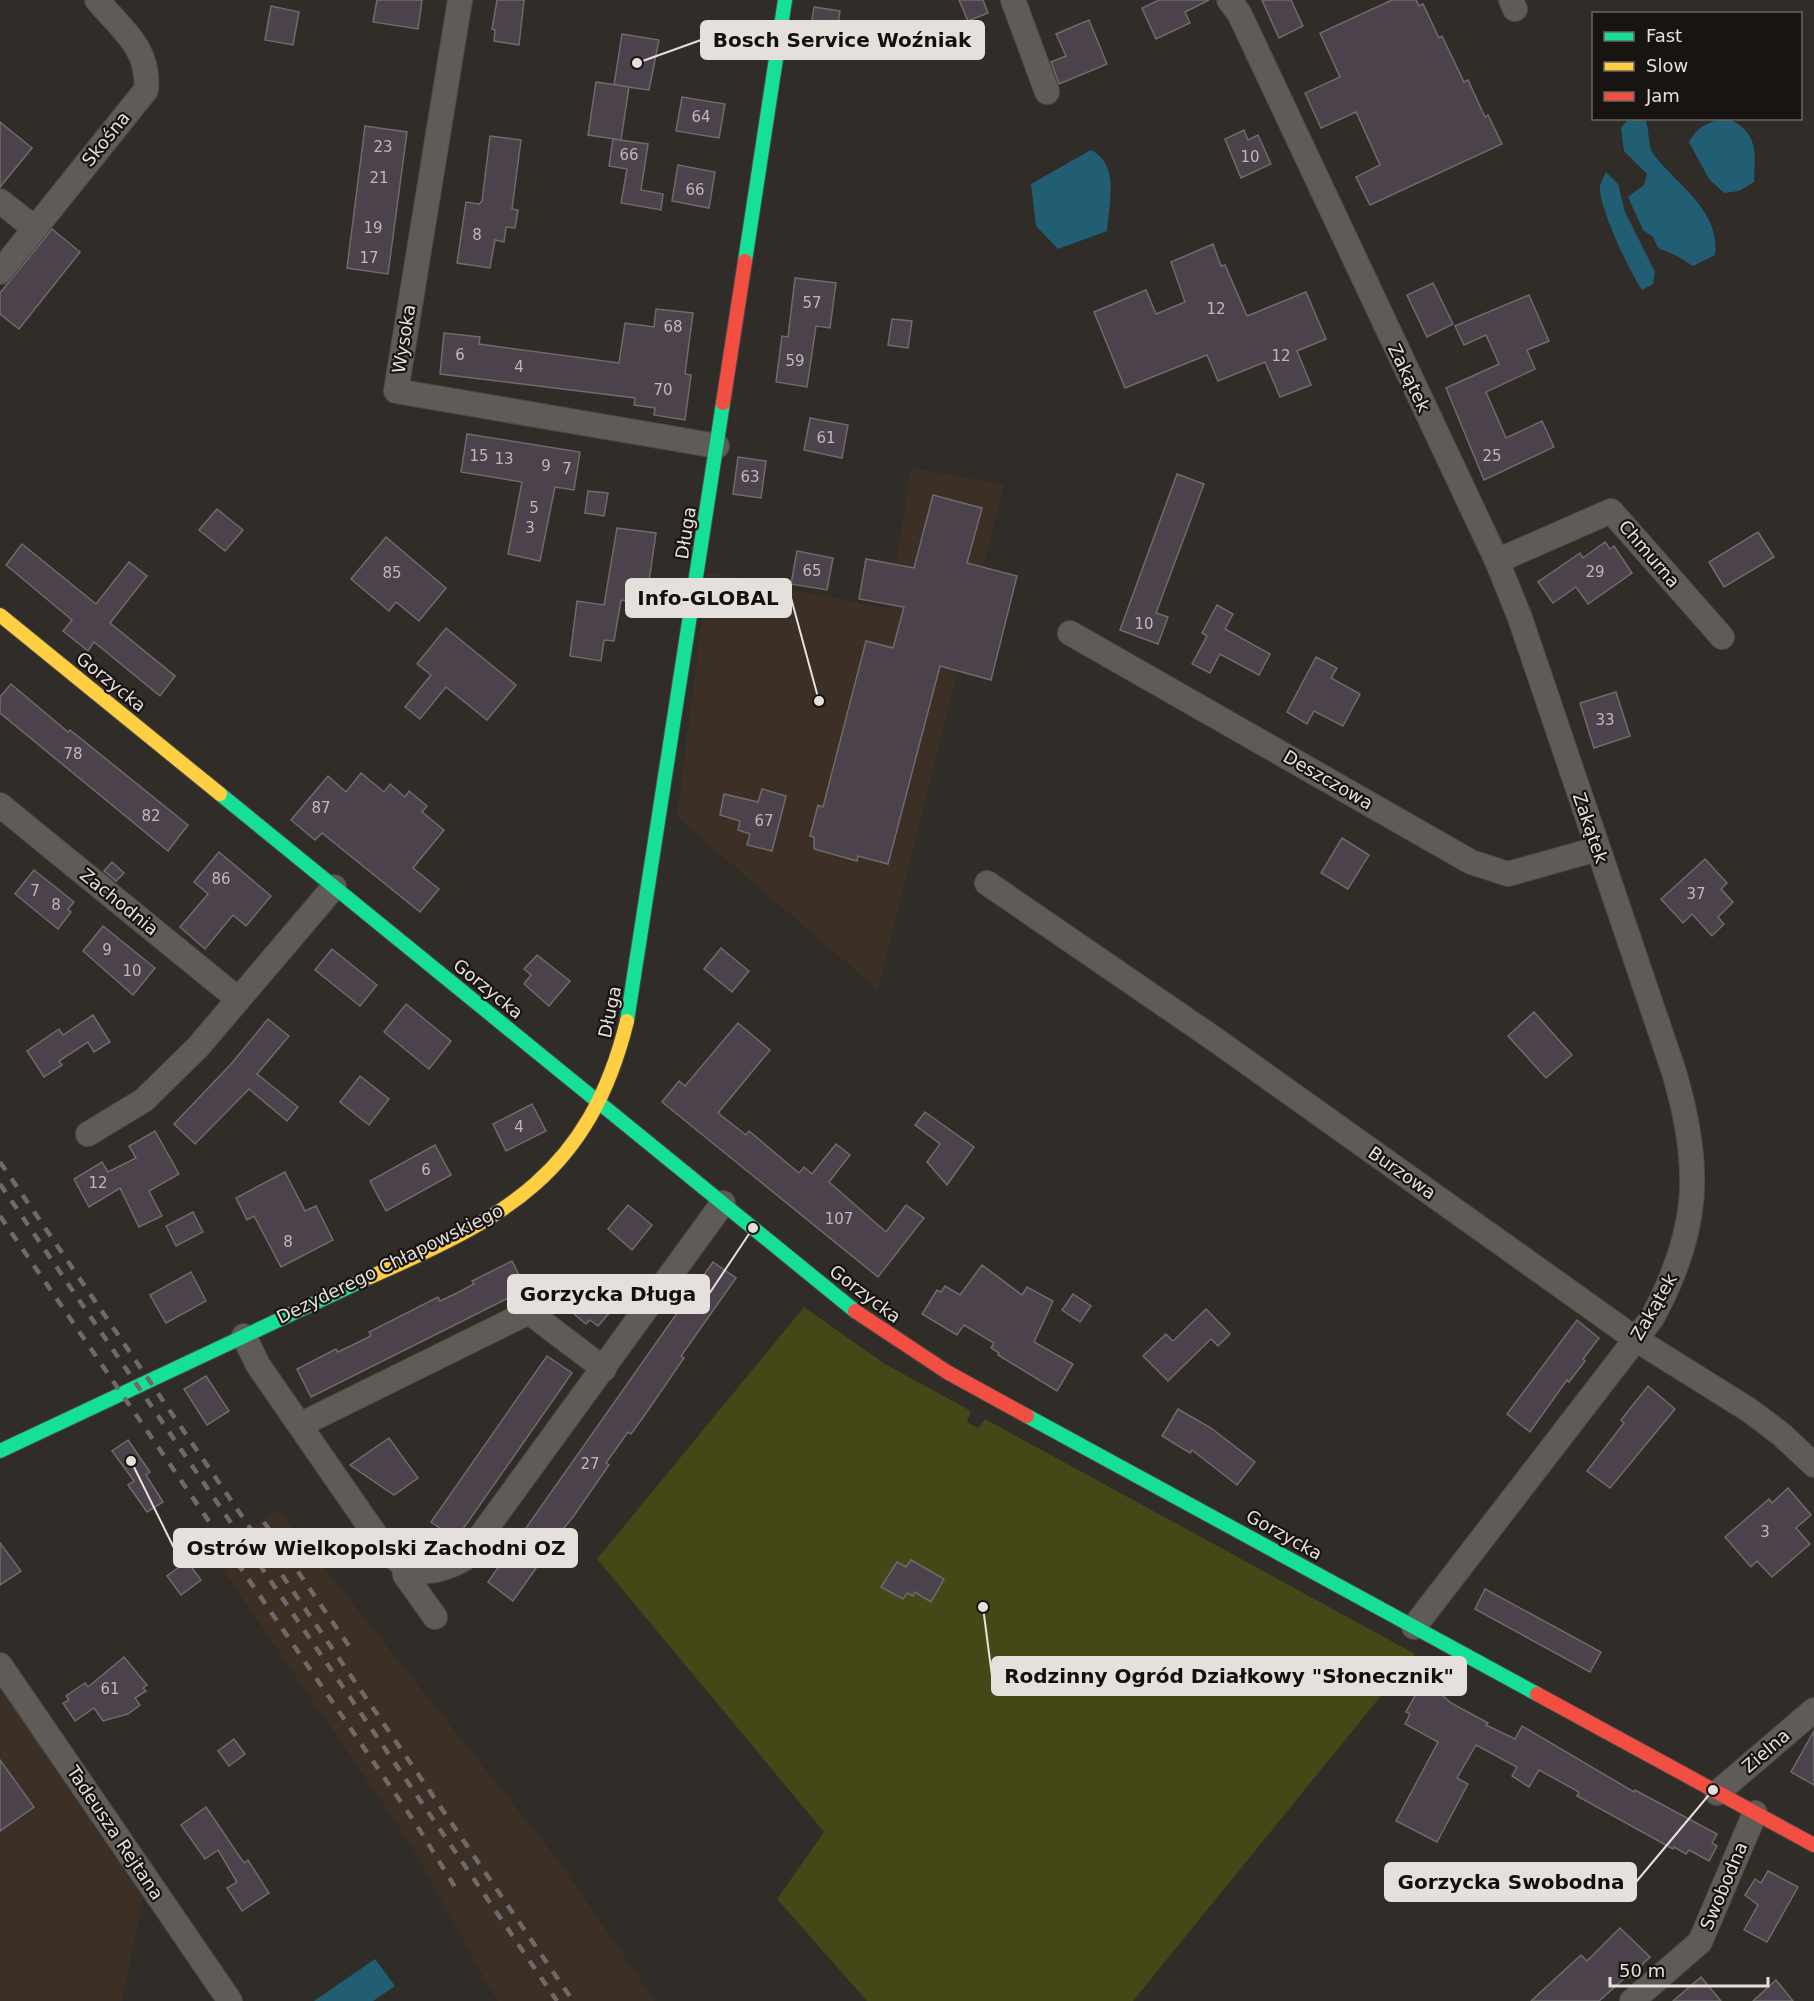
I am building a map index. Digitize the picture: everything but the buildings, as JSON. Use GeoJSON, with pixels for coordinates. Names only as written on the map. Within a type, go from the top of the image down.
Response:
{"type":"FeatureCollection","features":[{"type":"Feature","properties":{"kind":"street","name":"Skośna"},"geometry":{"type":"LineString","coordinates":[[0,272],[146,90],[147,71],[139,49],[97,0]]}},
{"type":"Feature","properties":{"kind":"street","name":"Wysoka"},"geometry":{"type":"LineString","coordinates":[[460,0],[396,391],[717,446]]}},
{"type":"Feature","properties":{"kind":"street","name":"Długa"},"geometry":{"type":"LineString","coordinates":[[600,1103],[616,1065],[631,1007],[785,0]]}},
{"type":"Feature","properties":{"kind":"street"},"geometry":{"type":"LineString","coordinates":[[1013,0],[1047,92]]}},
{"type":"Feature","properties":{"kind":"street","name":"Zakątek"},"geometry":{"type":"LineString","coordinates":[[1229,0],[1239,13],[1497,561],[1520,618],[1674,1071],[1684,1106],[1692,1155],[1691,1214],[1683,1250],[1671,1284],[1637,1340],[1414,1628]]}},
{"type":"Feature","properties":{"kind":"street"},"geometry":{"type":"LineString","coordinates":[[0,201],[34,228]]}},
{"type":"Feature","properties":{"kind":"street","name":"Chmurna"},"geometry":{"type":"LineString","coordinates":[[1497,561],[1611,511],[1722,637]]}},
{"type":"Feature","properties":{"kind":"street","name":"Gorzycka"},"geometry":{"type":"LineString","coordinates":[[0,615],[868,1321],[947,1372],[1814,1845]]}},
{"type":"Feature","properties":{"kind":"street","name":"Deszczowa"},"geometry":{"type":"LineString","coordinates":[[1070,633],[1471,861],[1508,874],[1597,849]]}},
{"type":"Feature","properties":{"kind":"street","name":"Zachodnia"},"geometry":{"type":"LineString","coordinates":[[0,805],[238,999]]}},
{"type":"Feature","properties":{"kind":"street","name":"Burzowa"},"geometry":{"type":"LineString","coordinates":[[987,883],[1213,1038],[1637,1340],[1749,1410],[1781,1434],[1814,1465]]}},
{"type":"Feature","properties":{"kind":"street"},"geometry":{"type":"LineString","coordinates":[[88,1134],[144,1100],[198,1047],[334,887]]}},
{"type":"Feature","properties":{"kind":"street","name":"Dezyderego Chłapowskiego"},"geometry":{"type":"LineString","coordinates":[[0,1451],[431,1248],[516,1202],[558,1163],[600,1103]]}},
{"type":"Feature","properties":{"kind":"street"},"geometry":{"type":"LineString","coordinates":[[244,1336],[258,1365],[387,1553],[404,1566],[422,1572],[441,1571],[464,1559],[723,1203]]}},
{"type":"Feature","properties":{"kind":"street"},"geometry":{"type":"LineString","coordinates":[[300,1425],[529,1312],[604,1369]]}},
{"type":"Feature","properties":{"kind":"street"},"geometry":{"type":"LineString","coordinates":[[404,1566],[405,1575],[435,1617]]}},
{"type":"Feature","properties":{"kind":"street","name":"Tadeusza Rejtana"},"geometry":{"type":"LineString","coordinates":[[0,1665],[230,2001]]}},
{"type":"Feature","properties":{"kind":"street","name":"Zielna"},"geometry":{"type":"LineString","coordinates":[[1717,1793],[1814,1710]]}},
{"type":"Feature","properties":{"kind":"street","name":"Swobodna"},"geometry":{"type":"LineString","coordinates":[[1632,2001],[1700,1942],[1755,1813]]}},
{"type":"Feature","properties":{"kind":"shaded area"},"geometry":{"type":"Polygon","coordinates":[[[911,468],[1004,484],[878,990],[677,817],[708,572],[889,609],[911,468]]]}},
{"type":"Feature","properties":{"kind":"shaded area"},"geometry":{"type":"Polygon","coordinates":[[[278,1510],[558,1860],[655,2001],[497,2001],[406,1837],[214,1557],[236,1538],[278,1510]]]}},
{"type":"Feature","properties":{"kind":"shaded area"},"geometry":{"type":"Polygon","coordinates":[[[0,1688],[143,1898],[122,2001],[0,2001],[0,1688]]]}},
{"type":"Feature","properties":{"kind":"green space"},"geometry":{"type":"Polygon","coordinates":[[[804,1307],[885,1364],[971,1411],[967,1422],[978,1428],[985,1419],[1415,1654],[1133,2001],[867,2001],[777,1899],[824,1832],[597,1559],[804,1307]]]}},
{"type":"Feature","properties":{"kind":"water"},"geometry":{"type":"Polygon","coordinates":[[[1627,120],[1645,120],[1650,147],[1654,155],[1695,200],[1711,225],[1715,239],[1715,255],[1693,266],[1658,248],[1653,237],[1643,230],[1628,197],[1644,185],[1647,174],[1624,151],[1621,128],[1627,120]]]}},
{"type":"Feature","properties":{"kind":"water"},"geometry":{"type":"Polygon","coordinates":[[[1731,120],[1739,125],[1746,131],[1753,145],[1754,182],[1739,191],[1724,193],[1709,179],[1689,142],[1705,125],[1716,121],[1731,120]]]}},
{"type":"Feature","properties":{"kind":"water"},"geometry":{"type":"Polygon","coordinates":[[[1091,150],[1100,156],[1109,175],[1111,186],[1107,231],[1058,249],[1036,226],[1031,184],[1091,150]]]}},
{"type":"Feature","properties":{"kind":"water"},"geometry":{"type":"Polygon","coordinates":[[[1606,172],[1618,184],[1625,212],[1655,272],[1653,284],[1642,290],[1623,254],[1604,208],[1600,186],[1606,172]]]}},
{"type":"Feature","properties":{"kind":"water"},"geometry":{"type":"Polygon","coordinates":[[[375,1959],[395,1986],[373,2001],[314,2001],[375,1959]]]}},
{"type":"Feature","properties":{"kind":"railway"},"geometry":{"type":"LineString","coordinates":[[0,1162],[573,2001]]}},
{"type":"Feature","properties":{"kind":"railway"},"geometry":{"type":"LineString","coordinates":[[0,1184],[557,2001]]}},
{"type":"Feature","properties":{"kind":"railway"},"geometry":{"type":"LineString","coordinates":[[0,1216],[416,1824],[455,1887]]}},
{"type":"Feature","properties":{"kind":"railway"},"geometry":{"type":"LineString","coordinates":[[264,1522],[351,1649]]}},
{"type":"Feature","properties":{"kind":"traffic: fast"},"geometry":{"type":"LineString","coordinates":[[745,261],[785,0]]}},
{"type":"Feature","properties":{"kind":"traffic: fast"},"geometry":{"type":"LineString","coordinates":[[627,1021],[723,403]]}},
{"type":"Feature","properties":{"kind":"traffic: fast"},"geometry":{"type":"LineString","coordinates":[[220,794],[855,1311]]}},
{"type":"Feature","properties":{"kind":"traffic: fast"},"geometry":{"type":"LineString","coordinates":[[0,1451],[370,1277]]}},
{"type":"Feature","properties":{"kind":"traffic: fast"},"geometry":{"type":"LineString","coordinates":[[1027,1416],[1537,1694]]}},
{"type":"Feature","properties":{"kind":"traffic: slow"},"geometry":{"type":"LineString","coordinates":[[0,615],[220,794]]}},
{"type":"Feature","properties":{"kind":"traffic: slow"},"geometry":{"type":"LineString","coordinates":[[370,1277],[462,1234],[501,1210],[535,1184],[565,1154],[590,1117],[611,1074],[627,1021]]}},
{"type":"Feature","properties":{"kind":"traffic: jam"},"geometry":{"type":"LineString","coordinates":[[723,403],[745,261]]}},
{"type":"Feature","properties":{"kind":"traffic: jam"},"geometry":{"type":"LineString","coordinates":[[855,1311],[947,1372],[1027,1416]]}},
{"type":"Feature","properties":{"kind":"traffic: jam"},"geometry":{"type":"LineString","coordinates":[[1537,1694],[1814,1845]]}},
{"type":"Feature","properties":{"kind":"place","name":"Bosch Service Woźniak"},"geometry":{"type":"Point","coordinates":[637,63]}},
{"type":"Feature","properties":{"kind":"place","name":"Info-GLOBAL"},"geometry":{"type":"Point","coordinates":[819,701]}},
{"type":"Feature","properties":{"kind":"place","name":"Gorzycka Długa"},"geometry":{"type":"Point","coordinates":[753,1228]}},
{"type":"Feature","properties":{"kind":"place","name":"Ostrów Wielkopolski Zachodni OZ"},"geometry":{"type":"Point","coordinates":[131,1461]}},
{"type":"Feature","properties":{"kind":"place","name":"Rodzinny Ogród Działkowy \"Słonecznik\""},"geometry":{"type":"Point","coordinates":[983,1607]}},
{"type":"Feature","properties":{"kind":"place","name":"Gorzycka Swobodna"},"geometry":{"type":"Point","coordinates":[1713,1790]}}]}
